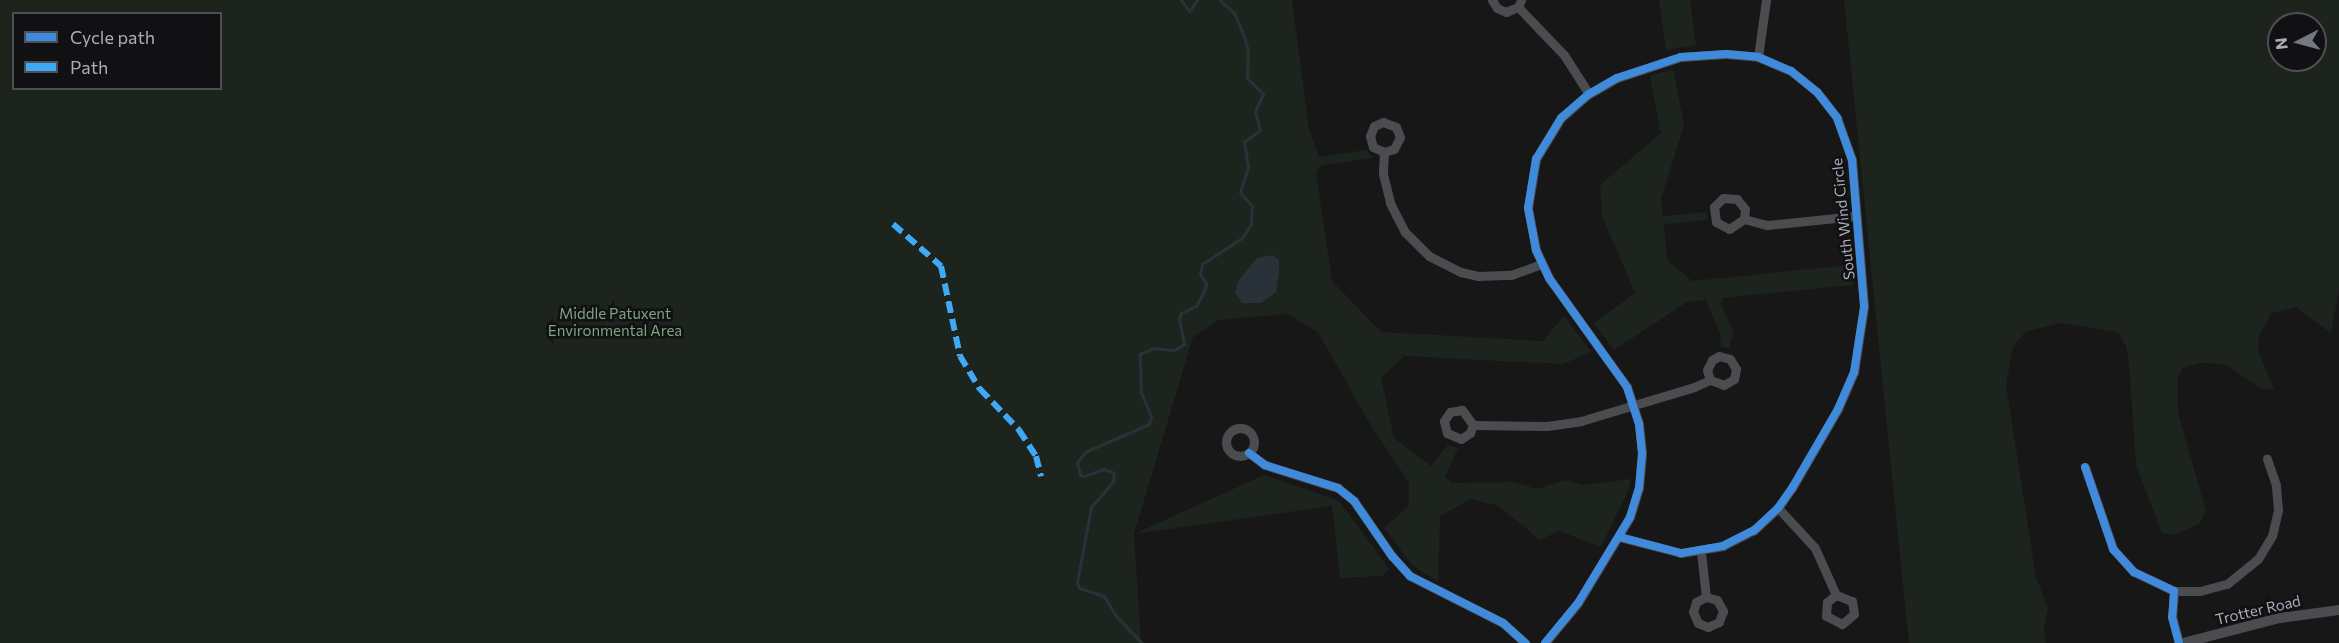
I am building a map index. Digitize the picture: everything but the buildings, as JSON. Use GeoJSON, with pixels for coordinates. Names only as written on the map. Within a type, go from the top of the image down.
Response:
{"type":"FeatureCollection","features":[{"type":"Feature","properties":{"kind":"street"},"geometry":{"type":"LineString","coordinates":[[1492,0],[1501,11],[1519,4],[1564,55],[1588,94]]}},
{"type":"Feature","properties":{"kind":"street"},"geometry":{"type":"LineString","coordinates":[[1758,57],[1766,0]]}},
{"type":"Feature","properties":{"kind":"street","name":"South Wind Circle"},"geometry":{"type":"LineString","coordinates":[[1545,643],[1578,603],[1619,537],[1635,504],[1642,470],[1641,436],[1634,405],[1618,373],[1542,264],[1529,224],[1531,175],[1550,131],[1588,94],[1629,73],[1667,60],[1712,54],[1758,57],[1805,81],[1833,111],[1852,160],[1864,306],[1858,354],[1838,409],[1779,507],[1739,539],[1701,552],[1664,551],[1619,537]]}},
{"type":"Feature","properties":{"kind":"street"},"geometry":{"type":"LineString","coordinates":[[1384,152],[1386,189],[1396,219],[1429,256],[1461,272],[1478,276],[1511,275],[1542,264]]}},
{"type":"Feature","properties":{"kind":"street"},"geometry":{"type":"LineString","coordinates":[[1744,219],[1767,225],[1856,216]]}},
{"type":"Feature","properties":{"kind":"street"},"geometry":{"type":"LineString","coordinates":[[1473,424],[1556,425],[1634,405],[1710,380]]}},
{"type":"Feature","properties":{"kind":"street"},"geometry":{"type":"LineString","coordinates":[[1249,453],[1265,465],[1338,488],[1354,501],[1410,576],[1503,623],[1525,643]]}},
{"type":"Feature","properties":{"kind":"street"},"geometry":{"type":"LineString","coordinates":[[2085,467],[2113,549],[2134,572],[2174,591],[2200,591],[2227,584],[2258,559],[2272,536],[2278,510],[2276,485],[2267,459]]}},
{"type":"Feature","properties":{"kind":"street"},"geometry":{"type":"LineString","coordinates":[[1779,507],[1815,548],[1836,595]]}},
{"type":"Feature","properties":{"kind":"street"},"geometry":{"type":"LineString","coordinates":[[1701,552],[1706,597]]}},
{"type":"Feature","properties":{"kind":"street"},"geometry":{"type":"LineString","coordinates":[[2174,591],[2172,617],[2181,643]]}},
{"type":"Feature","properties":{"kind":"street","name":"Trotter Road"},"geometry":{"type":"LineString","coordinates":[[2181,643],[2280,618],[2339,610]]}},
{"type":"Feature","properties":{"kind":"green space","name":"Middle Patuxent Environmental Area"},"geometry":{"type":"Polygon","coordinates":[[[0,0],[1292,0],[1309,129],[1319,157],[1366,150],[1373,158],[1322,165],[1316,172],[1332,281],[1381,332],[1543,341],[1564,316],[1591,352],[1563,364],[1404,356],[1381,378],[1394,438],[1431,466],[1448,445],[1458,448],[1445,477],[1452,483],[1513,482],[1537,489],[1565,480],[1582,485],[1631,479],[1628,491],[1601,547],[1559,531],[1540,540],[1499,506],[1471,499],[1440,516],[1438,582],[1412,565],[1384,528],[1409,506],[1409,483],[1370,424],[1318,332],[1287,314],[1218,320],[1193,337],[1134,534],[1141,643],[0,643],[0,0]]]}},
{"type":"Feature","properties":{"kind":"green space"},"geometry":{"type":"Polygon","coordinates":[[[1659,0],[1690,0],[1696,45],[1666,50],[1659,0]]]}},
{"type":"Feature","properties":{"kind":"green space"},"geometry":{"type":"Polygon","coordinates":[[[1844,0],[2339,0],[2339,288],[2331,333],[2296,307],[2271,313],[2259,336],[2258,350],[2274,390],[2260,388],[2225,364],[2199,363],[2184,367],[2177,378],[2178,413],[2206,511],[2199,524],[2175,535],[2162,533],[2136,465],[2129,363],[2126,346],[2118,332],[2061,323],[2026,331],[2013,347],[2006,385],[2036,577],[2048,608],[2044,627],[2046,643],[1909,643],[1844,0]]]}},
{"type":"Feature","properties":{"kind":"green space"},"geometry":{"type":"Polygon","coordinates":[[[1673,69],[1684,125],[1661,199],[1663,216],[1707,212],[1708,220],[1664,224],[1667,260],[1692,281],[1851,265],[1853,285],[1723,298],[1721,304],[1734,333],[1729,348],[1721,347],[1720,333],[1706,300],[1687,302],[1614,350],[1594,323],[1635,293],[1602,216],[1600,185],[1661,133],[1650,76],[1673,69]]]}},
{"type":"Feature","properties":{"kind":"green space"},"geometry":{"type":"Polygon","coordinates":[[[1264,475],[1339,501],[1389,569],[1382,576],[1340,578],[1332,506],[1134,534],[1264,475]]]}},
{"type":"Feature","properties":{"kind":"shaded area"},"geometry":{"type":"Polygon","coordinates":[[[1273,255],[1279,260],[1276,292],[1261,303],[1242,303],[1235,292],[1239,280],[1257,258],[1273,255]]]}},
{"type":"Feature","properties":{"kind":"waterway"},"geometry":{"type":"LineString","coordinates":[[1181,0],[1189,11],[1197,0]]}},
{"type":"Feature","properties":{"kind":"waterway"},"geometry":{"type":"LineString","coordinates":[[1142,643],[1116,616],[1104,596],[1079,588],[1077,582],[1091,507],[1113,482],[1114,473],[1104,469],[1084,476],[1080,475],[1077,462],[1087,451],[1149,424],[1151,416],[1141,392],[1140,354],[1154,348],[1174,350],[1184,344],[1179,319],[1181,313],[1196,306],[1205,289],[1206,283],[1200,274],[1202,264],[1242,238],[1251,224],[1252,206],[1240,192],[1248,167],[1244,142],[1260,130],[1255,111],[1263,94],[1247,78],[1248,51],[1244,36],[1234,13],[1220,0]]}},
{"type":"Feature","properties":{"kind":"marked path"},"geometry":{"type":"LineString","coordinates":[[893,224],[941,266],[960,356],[980,389],[1019,430],[1036,456],[1041,476]]}},
{"type":"Feature","properties":{"kind":"cycle path"},"geometry":{"type":"LineString","coordinates":[[1545,643],[1578,603],[1630,517],[1639,488],[1642,453],[1639,424],[1627,387],[1549,278],[1536,250],[1528,208],[1536,159],[1561,118],[1589,94],[1617,78],[1681,57],[1726,54],[1758,57],[1791,71],[1817,92],[1837,118],[1852,160],[1864,307],[1854,372],[1838,409],[1792,488],[1778,508],[1754,530],[1723,546],[1681,553],[1619,537]]}},
{"type":"Feature","properties":{"kind":"cycle path"},"geometry":{"type":"LineString","coordinates":[[1249,453],[1265,465],[1338,488],[1354,501],[1392,556],[1410,576],[1503,623],[1525,643]]}},
{"type":"Feature","properties":{"kind":"cycle path"},"geometry":{"type":"LineString","coordinates":[[2085,467],[2113,549],[2134,572],[2174,591],[2172,617],[2179,643]]}}]}
